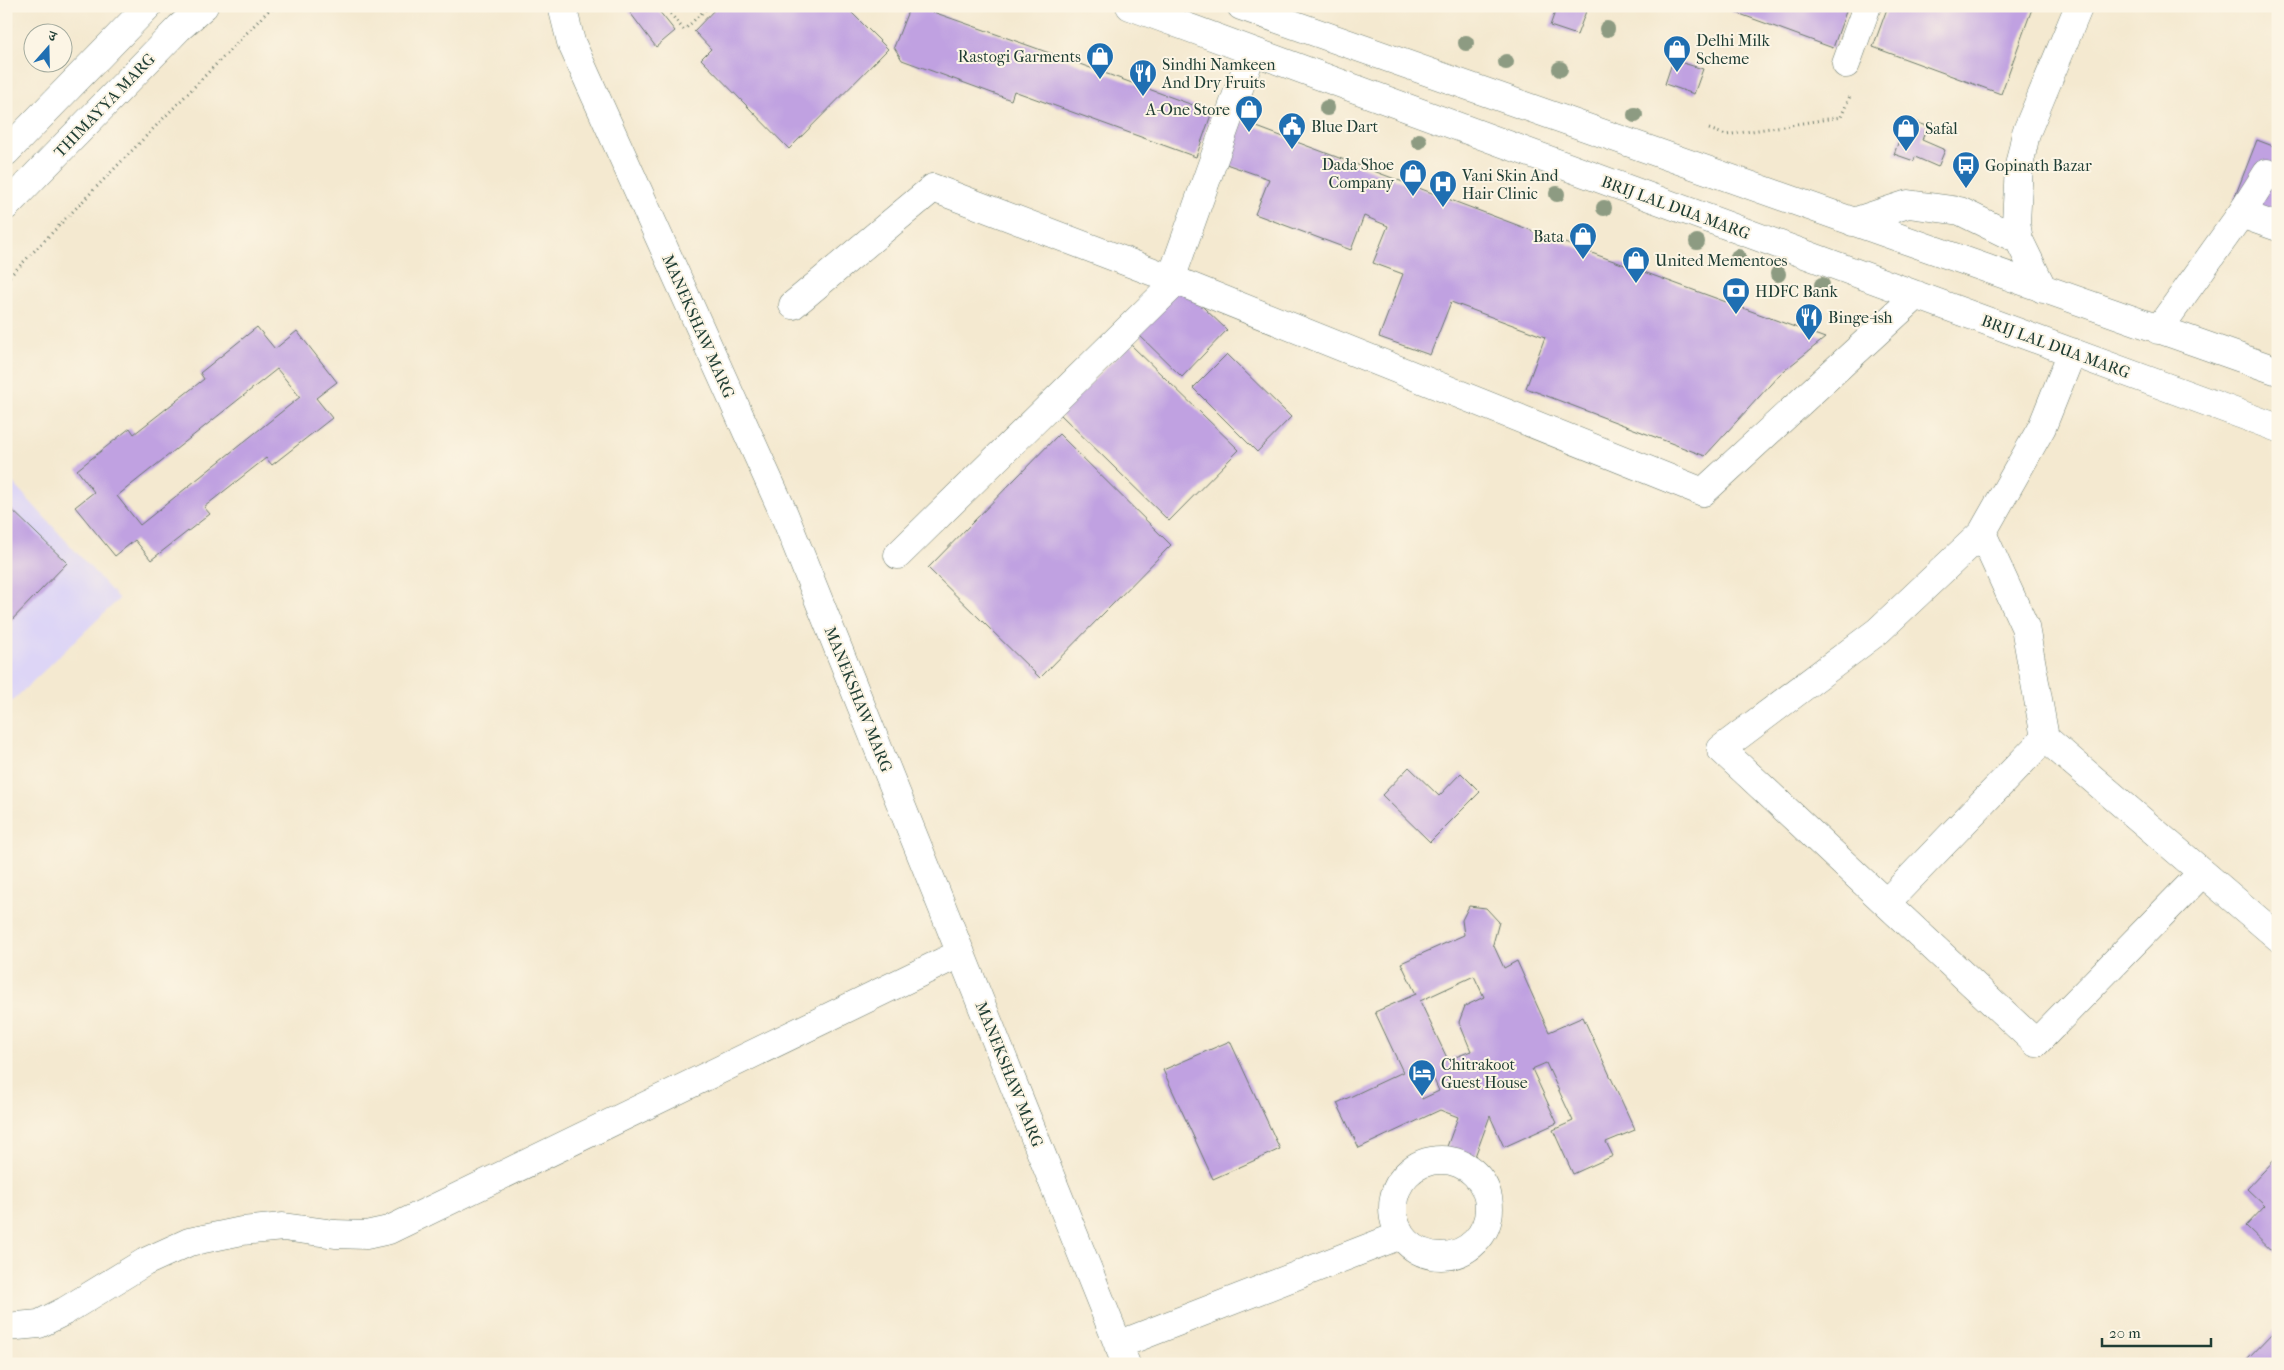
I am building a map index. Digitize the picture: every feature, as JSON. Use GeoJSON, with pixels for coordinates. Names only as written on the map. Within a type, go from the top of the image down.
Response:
{"type":"FeatureCollection","features":[{"type":"Feature","properties":{"kind":"street"},"geometry":{"type":"LineString","coordinates":[[6,152],[148,6]]}},
{"type":"Feature","properties":{"kind":"street","name":"THIMAYYA MARG"},"geometry":{"type":"LineString","coordinates":[[6,206],[179,28],[204,6]]}},
{"type":"Feature","properties":{"kind":"street","name":"MANEKSHAW MARG"},"geometry":{"type":"LineString","coordinates":[[546,6],[571,42]]}},
{"type":"Feature","properties":{"kind":"street","name":"MANEKSHAW MARG"},"geometry":{"type":"LineString","coordinates":[[562,6],[571,42],[784,514],[1122,1354]]}},
{"type":"Feature","properties":{"kind":"street","name":"BRIJ LAL DUA MARG"},"geometry":{"type":"LineString","coordinates":[[1130,6],[2278,428]]}},
{"type":"Feature","properties":{"kind":"street"},"geometry":{"type":"LineString","coordinates":[[1241,6],[2278,371]]}},
{"type":"Feature","properties":{"kind":"street"},"geometry":{"type":"LineString","coordinates":[[1846,64],[1867,6]]}},
{"type":"Feature","properties":{"kind":"street"},"geometry":{"type":"LineString","coordinates":[[2043,289],[2019,240],[2016,223],[2020,166],[2026,133],[2079,6]]}},
{"type":"Feature","properties":{"kind":"street"},"geometry":{"type":"LineString","coordinates":[[898,555],[1174,280],[1252,52]]}},
{"type":"Feature","properties":{"kind":"street"},"geometry":{"type":"LineString","coordinates":[[2158,330],[2241,214],[2267,173],[2278,177]]}},
{"type":"Feature","properties":{"kind":"street"},"geometry":{"type":"LineString","coordinates":[[794,305],[933,188],[1174,280],[1703,492],[1917,295]]}},
{"type":"Feature","properties":{"kind":"street"},"geometry":{"type":"LineString","coordinates":[[1853,222],[1908,204],[1960,211],[2019,240]]}},
{"type":"Feature","properties":{"kind":"street"},"geometry":{"type":"LineString","coordinates":[[2241,214],[2278,227]]}},
{"type":"Feature","properties":{"kind":"street"},"geometry":{"type":"LineString","coordinates":[[2072,352],[2042,427],[1982,533],[1878,631],[1721,749],[2036,1043],[2202,873]]}},
{"type":"Feature","properties":{"kind":"street"},"geometry":{"type":"LineString","coordinates":[[1982,533],[2025,627],[2045,738],[2278,937]]}},
{"type":"Feature","properties":{"kind":"street"},"geometry":{"type":"LineString","coordinates":[[1886,903],[2045,738]]}},
{"type":"Feature","properties":{"kind":"street"},"geometry":{"type":"LineString","coordinates":[[6,1327],[40,1324],[146,1262],[189,1242],[242,1231],[283,1227],[335,1234],[366,1235],[389,1230],[961,953]]}},
{"type":"Feature","properties":{"kind":"street"},"geometry":{"type":"LineString","coordinates":[[1122,1354],[1401,1235]]}},
{"type":"Feature","properties":{"kind":"path"},"geometry":{"type":"LineString","coordinates":[[6,280],[269,10],[282,6]]}},
{"type":"Feature","properties":{"kind":"path"},"geometry":{"type":"LineString","coordinates":[[664,6],[684,30],[709,6]]}},
{"type":"Feature","properties":{"kind":"path"},"geometry":{"type":"LineString","coordinates":[[1709,129],[1726,135],[1842,117],[1851,93]]}},
{"type":"Feature","properties":{"kind":"shaded area"},"geometry":{"type":"Polygon","coordinates":[[[6,475],[119,599],[6,707],[6,475]]]}},
{"type":"Feature","properties":{"kind":"building"},"geometry":{"type":"Polygon","coordinates":[[[625,6],[655,6],[675,31],[656,47],[625,6]]]}},
{"type":"Feature","properties":{"kind":"building"},"geometry":{"type":"Polygon","coordinates":[[[718,6],[845,6],[888,49],[789,149],[701,59],[711,49],[694,31],[718,6]]]}},
{"type":"Feature","properties":{"kind":"building"},"geometry":{"type":"Polygon","coordinates":[[[910,6],[916,6],[1030,46],[1212,112],[1196,157],[1014,91],[1011,100],[902,60],[894,47],[910,6]]]}},
{"type":"Feature","properties":{"kind":"building"},"geometry":{"type":"Polygon","coordinates":[[[1557,6],[1588,6],[1577,35],[1550,26],[1557,6]]]}},
{"type":"Feature","properties":{"kind":"building"},"geometry":{"type":"Polygon","coordinates":[[[1718,6],[1848,6],[1833,48],[1718,6]]]}},
{"type":"Feature","properties":{"kind":"building"},"geometry":{"type":"Polygon","coordinates":[[[1888,6],[2033,6],[2001,94],[1873,47],[1888,6]]]}},
{"type":"Feature","properties":{"kind":"building"},"geometry":{"type":"Polygon","coordinates":[[[1673,60],[1703,69],[1694,94],[1665,84],[1673,60]]]}},
{"type":"Feature","properties":{"kind":"building"},"geometry":{"type":"Polygon","coordinates":[[[1907,119],[1927,126],[1922,140],[1945,150],[1938,167],[1915,157],[1914,161],[1894,154],[1907,119]]]}},
{"type":"Feature","properties":{"kind":"building"},"geometry":{"type":"Polygon","coordinates":[[[1241,121],[1578,248],[1825,338],[1780,374],[1705,456],[1526,388],[1545,337],[1451,302],[1430,355],[1379,337],[1403,274],[1373,263],[1388,226],[1364,216],[1351,250],[1255,214],[1269,179],[1226,164],[1241,121]]]}},
{"type":"Feature","properties":{"kind":"building"},"geometry":{"type":"Polygon","coordinates":[[[2257,140],[2278,148],[2278,215],[2234,199],[2257,140]]]}},
{"type":"Feature","properties":{"kind":"building"},"geometry":{"type":"Polygon","coordinates":[[[1181,286],[1227,330],[1182,377],[1136,332],[1181,286]]]}},
{"type":"Feature","properties":{"kind":"building"},"geometry":{"type":"Polygon","coordinates":[[[257,327],[275,349],[297,331],[337,382],[316,398],[332,418],[272,465],[266,458],[204,507],[210,514],[151,560],[135,540],[115,556],[75,507],[94,492],[77,470],[130,428],[134,434],[204,379],[200,373],[257,327]],[[277,369],[117,496],[140,525],[300,397],[277,369]]]}},
{"type":"Feature","properties":{"kind":"building"},"geometry":{"type":"Polygon","coordinates":[[[1130,344],[1239,450],[1169,521],[1060,414],[1130,344]]]}},
{"type":"Feature","properties":{"kind":"building"},"geometry":{"type":"Polygon","coordinates":[[[1227,354],[1291,417],[1257,452],[1193,388],[1227,354]]]}},
{"type":"Feature","properties":{"kind":"building"},"geometry":{"type":"Polygon","coordinates":[[[1059,434],[1171,545],[1040,678],[928,568],[1059,434]]]}},
{"type":"Feature","properties":{"kind":"building"},"geometry":{"type":"Polygon","coordinates":[[[6,504],[67,563],[6,626],[6,504]]]}},
{"type":"Feature","properties":{"kind":"building"},"geometry":{"type":"Polygon","coordinates":[[[1409,767],[1439,796],[1461,773],[1480,792],[1430,842],[1382,795],[1409,767]]]}},
{"type":"Feature","properties":{"kind":"building"},"geometry":{"type":"Polygon","coordinates":[[[1469,906],[1486,908],[1499,922],[1493,944],[1504,968],[1517,961],[1549,1032],[1583,1017],[1635,1130],[1606,1142],[1613,1156],[1573,1174],[1553,1130],[1573,1121],[1546,1063],[1532,1069],[1557,1123],[1504,1147],[1490,1116],[1467,1178],[1439,1168],[1458,1117],[1440,1110],[1359,1148],[1337,1103],[1403,1072],[1375,1012],[1416,994],[1401,963],[1464,935],[1462,920],[1469,906]],[[1474,976],[1420,1001],[1448,1060],[1471,1051],[1459,1022],[1465,1006],[1484,997],[1474,976]],[[1432,1075],[1414,1083],[1422,1099],[1439,1091],[1432,1075]]]}},
{"type":"Feature","properties":{"kind":"building"},"geometry":{"type":"Polygon","coordinates":[[[1230,1041],[1280,1149],[1213,1179],[1163,1070],[1230,1041]]]}},
{"type":"Feature","properties":{"kind":"building"},"geometry":{"type":"Polygon","coordinates":[[[2278,1156],[2278,1257],[2246,1226],[2265,1206],[2247,1189],[2278,1156]]]}},
{"type":"Feature","properties":{"kind":"building"},"geometry":{"type":"Polygon","coordinates":[[[2278,1328],[2278,1364],[2243,1364],[2278,1328]]]}},
{"type":"Feature","properties":{"kind":"place","name":"Delhi Milk Scheme"},"geometry":{"type":"Point","coordinates":[1677,73]}},
{"type":"Feature","properties":{"kind":"place","name":"Rastogi Garments"},"geometry":{"type":"Point","coordinates":[1100,80]}},
{"type":"Feature","properties":{"kind":"place","name":"Sindhi Namkeen And Dry Fruits"},"geometry":{"type":"Point","coordinates":[1143,97]}},
{"type":"Feature","properties":{"kind":"place","name":"A-One Store"},"geometry":{"type":"Point","coordinates":[1249,133]}},
{"type":"Feature","properties":{"kind":"place","name":"Blue Dart"},"geometry":{"type":"Point","coordinates":[1292,150]}},
{"type":"Feature","properties":{"kind":"place","name":"Safal"},"geometry":{"type":"Point","coordinates":[1906,152]}},
{"type":"Feature","properties":{"kind":"place","name":"Gopinath Bazar"},"geometry":{"type":"Point","coordinates":[1966,189]}},
{"type":"Feature","properties":{"kind":"place","name":"Dada Shoe Company"},"geometry":{"type":"Point","coordinates":[1413,197]}},
{"type":"Feature","properties":{"kind":"place","name":"Vani Skin And Hair Clinic"},"geometry":{"type":"Point","coordinates":[1443,208]}},
{"type":"Feature","properties":{"kind":"place","name":"Bata"},"geometry":{"type":"Point","coordinates":[1583,260]}},
{"type":"Feature","properties":{"kind":"place","name":"United Mementoes"},"geometry":{"type":"Point","coordinates":[1636,284]}},
{"type":"Feature","properties":{"kind":"place","name":"HDFC Bank"},"geometry":{"type":"Point","coordinates":[1736,315]}},
{"type":"Feature","properties":{"kind":"place","name":"Binge-ish"},"geometry":{"type":"Point","coordinates":[1809,341]}},
{"type":"Feature","properties":{"kind":"place","name":"Chitrakoot Guest House"},"geometry":{"type":"Point","coordinates":[1422,1097]}}]}
